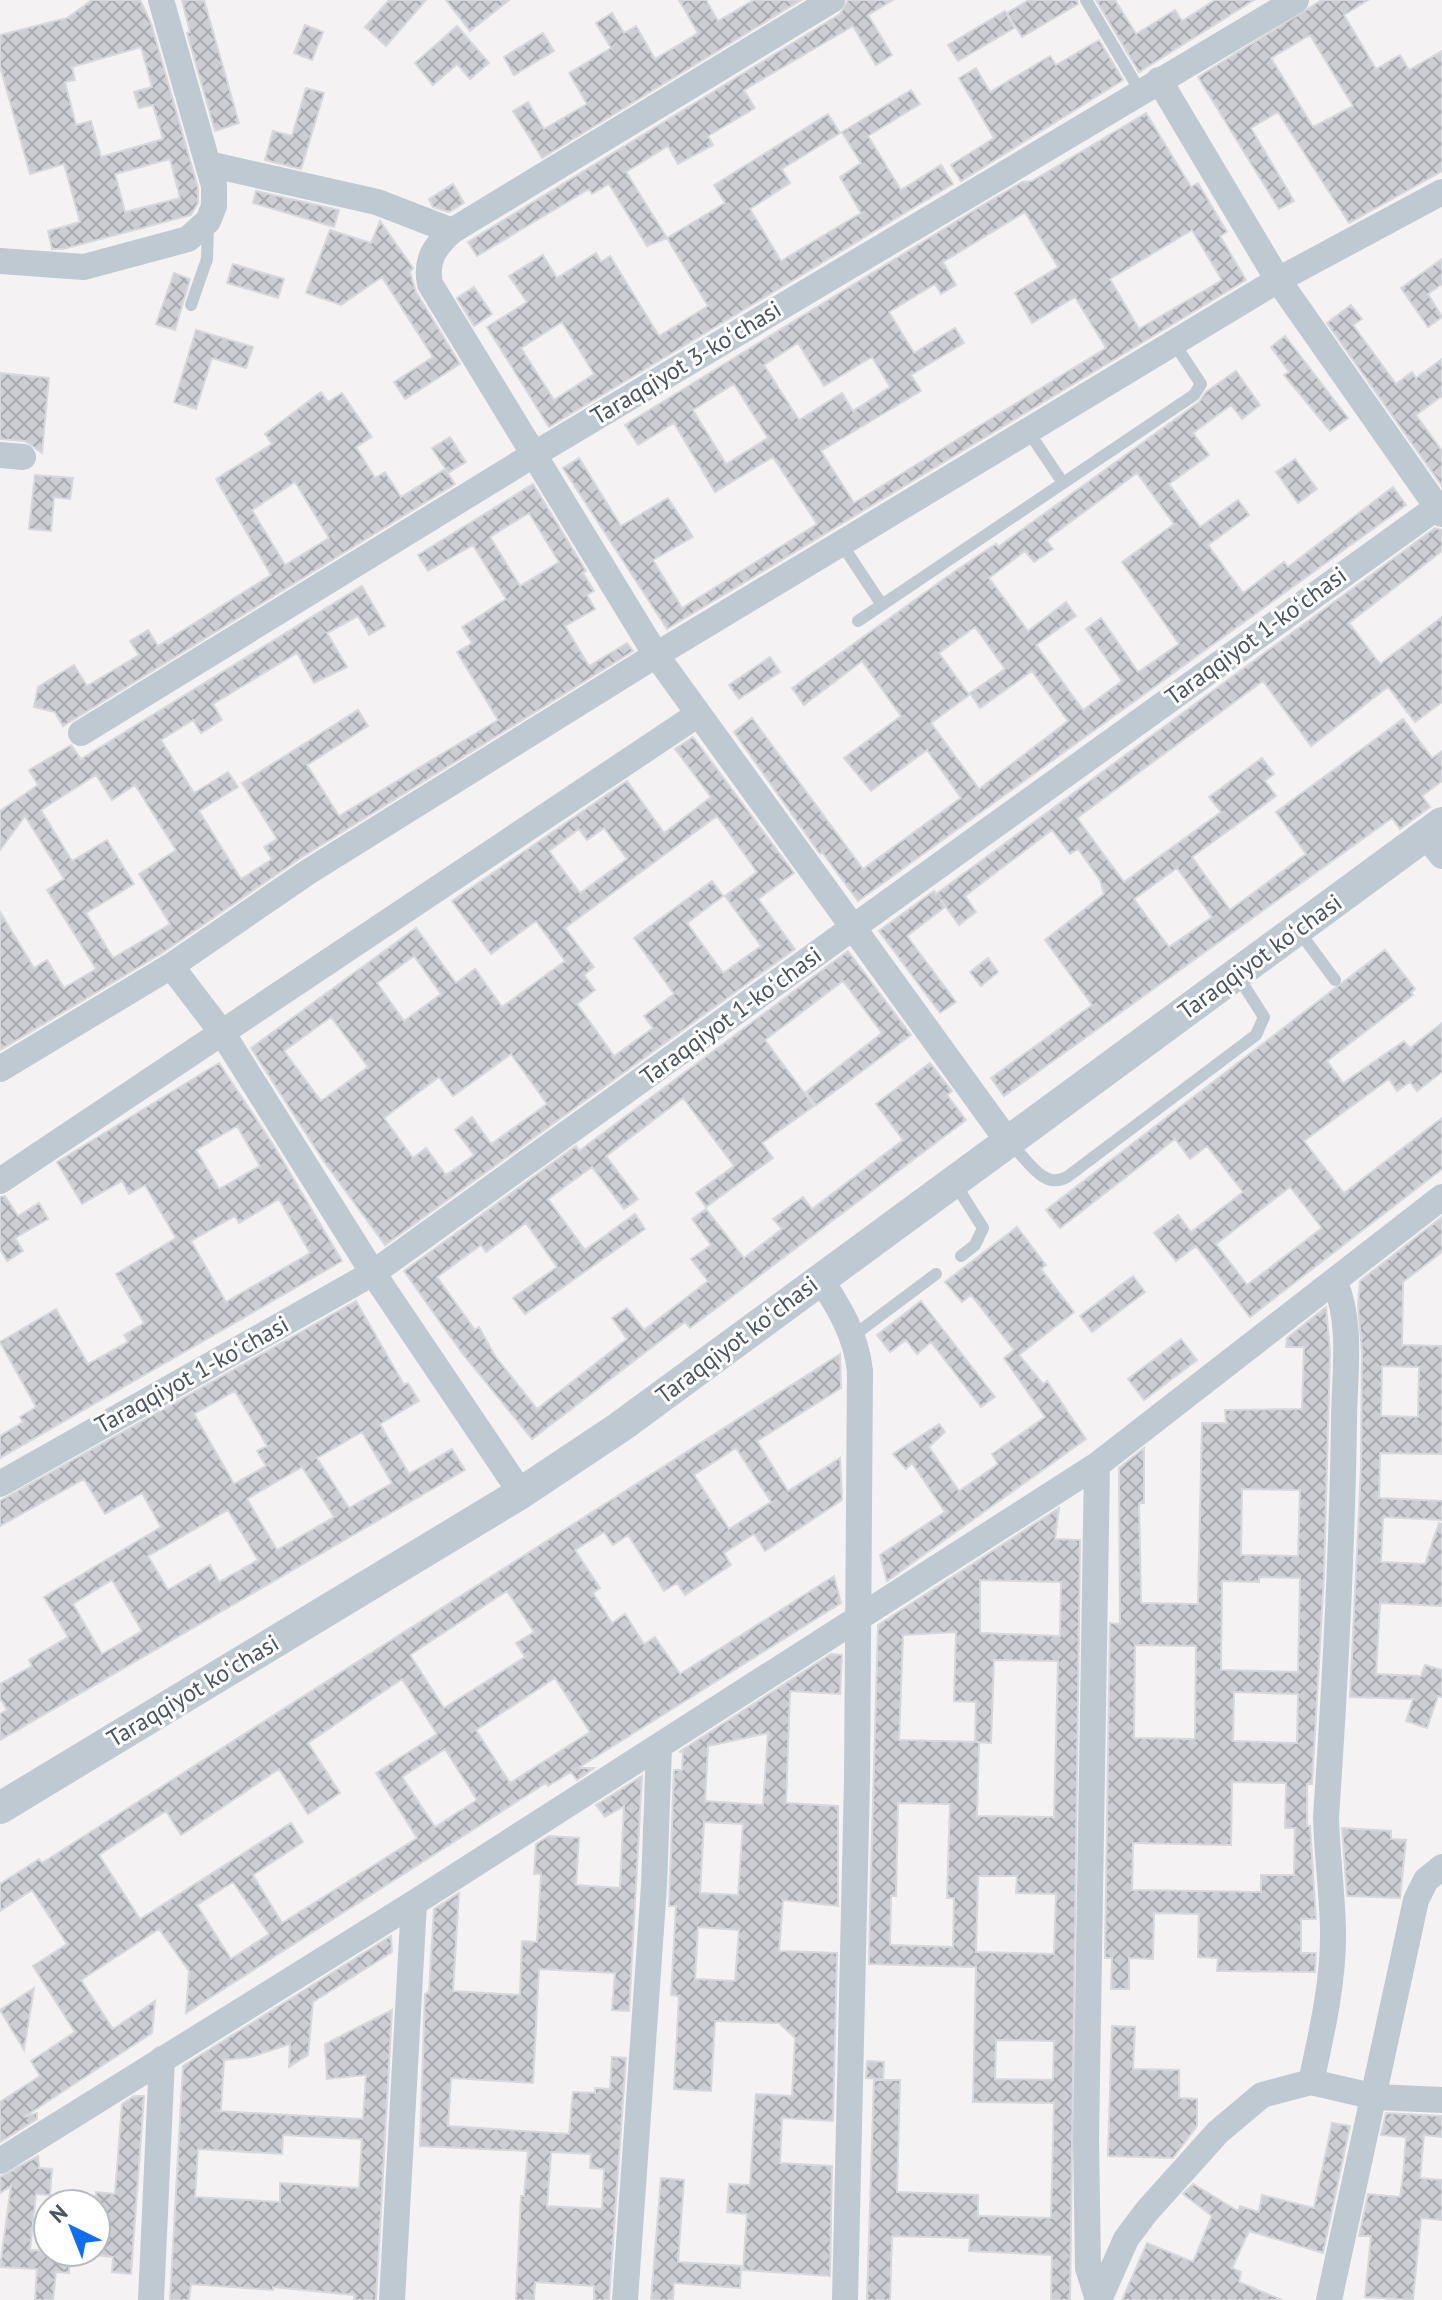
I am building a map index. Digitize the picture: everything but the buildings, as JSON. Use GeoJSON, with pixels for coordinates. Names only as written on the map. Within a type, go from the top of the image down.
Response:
{"type":"FeatureCollection","features":[{"type":"Feature","properties":{"kind":"street"},"geometry":{"type":"LineString","coordinates":[[0,261],[84,267],[188,239],[208,221],[214,206],[208,164],[161,0]]}},
{"type":"Feature","properties":{"kind":"street"},"geometry":{"type":"LineString","coordinates":[[832,0],[452,231],[436,245],[429,263],[430,284],[656,655],[697,715],[854,924],[1009,1143]]}},
{"type":"Feature","properties":{"kind":"street","name":"Taraqqiyot 3-koʻchasi"},"geometry":{"type":"LineString","coordinates":[[81,733],[533,455],[1296,0]]}},
{"type":"Feature","properties":{"kind":"street"},"geometry":{"type":"LineString","coordinates":[[1150,85],[1278,280],[1439,511]]}},
{"type":"Feature","properties":{"kind":"street"},"geometry":{"type":"LineString","coordinates":[[208,164],[377,202],[452,231]]}},
{"type":"Feature","properties":{"kind":"street"},"geometry":{"type":"LineString","coordinates":[[0,1069],[171,966],[308,872],[656,655],[848,553],[1179,351],[1278,280],[1442,192]]}},
{"type":"Feature","properties":{"kind":"street","name":"Taraqqiyot 1-koʻchasi"},"geometry":{"type":"LineString","coordinates":[[0,1484],[373,1273],[784,979],[854,924],[1439,511]]}},
{"type":"Feature","properties":{"kind":"street"},"geometry":{"type":"LineString","coordinates":[[0,1181],[697,715]]}},
{"type":"Feature","properties":{"kind":"street","name":"Taraqqiyot koʻchasi"},"geometry":{"type":"LineString","coordinates":[[0,1808],[521,1493],[620,1427],[1298,930],[1437,838]]}},
{"type":"Feature","properties":{"kind":"street"},"geometry":{"type":"LineString","coordinates":[[171,966],[223,1034],[373,1273],[521,1493]]}},
{"type":"Feature","properties":{"kind":"street"},"geometry":{"type":"LineString","coordinates":[[0,2161],[414,1903],[659,1747],[855,1617],[901,1593],[1097,1465],[1442,1197]]}},
{"type":"Feature","properties":{"kind":"street"},"geometry":{"type":"LineString","coordinates":[[820,1278],[846,1319],[860,1371],[855,1617],[857,1780],[845,2300]]}},
{"type":"Feature","properties":{"kind":"street"},"geometry":{"type":"LineString","coordinates":[[1311,2082],[1328,2001],[1333,1930],[1327,1872],[1326,1817],[1343,1485],[1344,1352],[1341,1296],[1335,1283]]}},
{"type":"Feature","properties":{"kind":"street"},"geometry":{"type":"LineString","coordinates":[[1097,1465],[1086,2139],[1087,2253],[1098,2300]]}},
{"type":"Feature","properties":{"kind":"street"},"geometry":{"type":"LineString","coordinates":[[625,2300],[654,1886],[659,1747]]}},
{"type":"Feature","properties":{"kind":"street"},"geometry":{"type":"LineString","coordinates":[[1329,2300],[1376,2097],[1416,1900],[1426,1880],[1442,1867]]}},
{"type":"Feature","properties":{"kind":"street"},"geometry":{"type":"LineString","coordinates":[[392,2300],[414,1903]]}},
{"type":"Feature","properties":{"kind":"street"},"geometry":{"type":"LineString","coordinates":[[151,2300],[162,2059]]}},
{"type":"Feature","properties":{"kind":"street"},"geometry":{"type":"LineString","coordinates":[[1098,2300],[1126,2239],[1192,2158],[1241,2110],[1262,2095],[1311,2082],[1376,2097],[1442,2100]]}},
{"type":"Feature","properties":{"kind":"lane"},"geometry":{"type":"LineString","coordinates":[[1086,0],[1150,85]]}},
{"type":"Feature","properties":{"kind":"lane"},"geometry":{"type":"LineString","coordinates":[[191,305],[207,259],[208,221]]}},
{"type":"Feature","properties":{"kind":"lane"},"geometry":{"type":"LineString","coordinates":[[858,621],[1060,478],[1194,395],[1199,390],[1199,380],[1179,351]]}},
{"type":"Feature","properties":{"kind":"lane"},"geometry":{"type":"LineString","coordinates":[[1034,440],[1060,478]]}},
{"type":"Feature","properties":{"kind":"lane"},"geometry":{"type":"LineString","coordinates":[[848,553],[882,605]]}},
{"type":"Feature","properties":{"kind":"lane"},"geometry":{"type":"LineString","coordinates":[[1298,930],[1335,980]]}},
{"type":"Feature","properties":{"kind":"lane"},"geometry":{"type":"LineString","coordinates":[[1009,1143],[1047,1181],[1057,1182],[1067,1177],[1256,1035],[1264,1017],[1237,975]]}},
{"type":"Feature","properties":{"kind":"lane"},"geometry":{"type":"LineString","coordinates":[[954,1182],[981,1219],[983,1228],[981,1238],[961,1256]]}},
{"type":"Feature","properties":{"kind":"lane"},"geometry":{"type":"LineString","coordinates":[[853,1336],[936,1274]]}}]}
